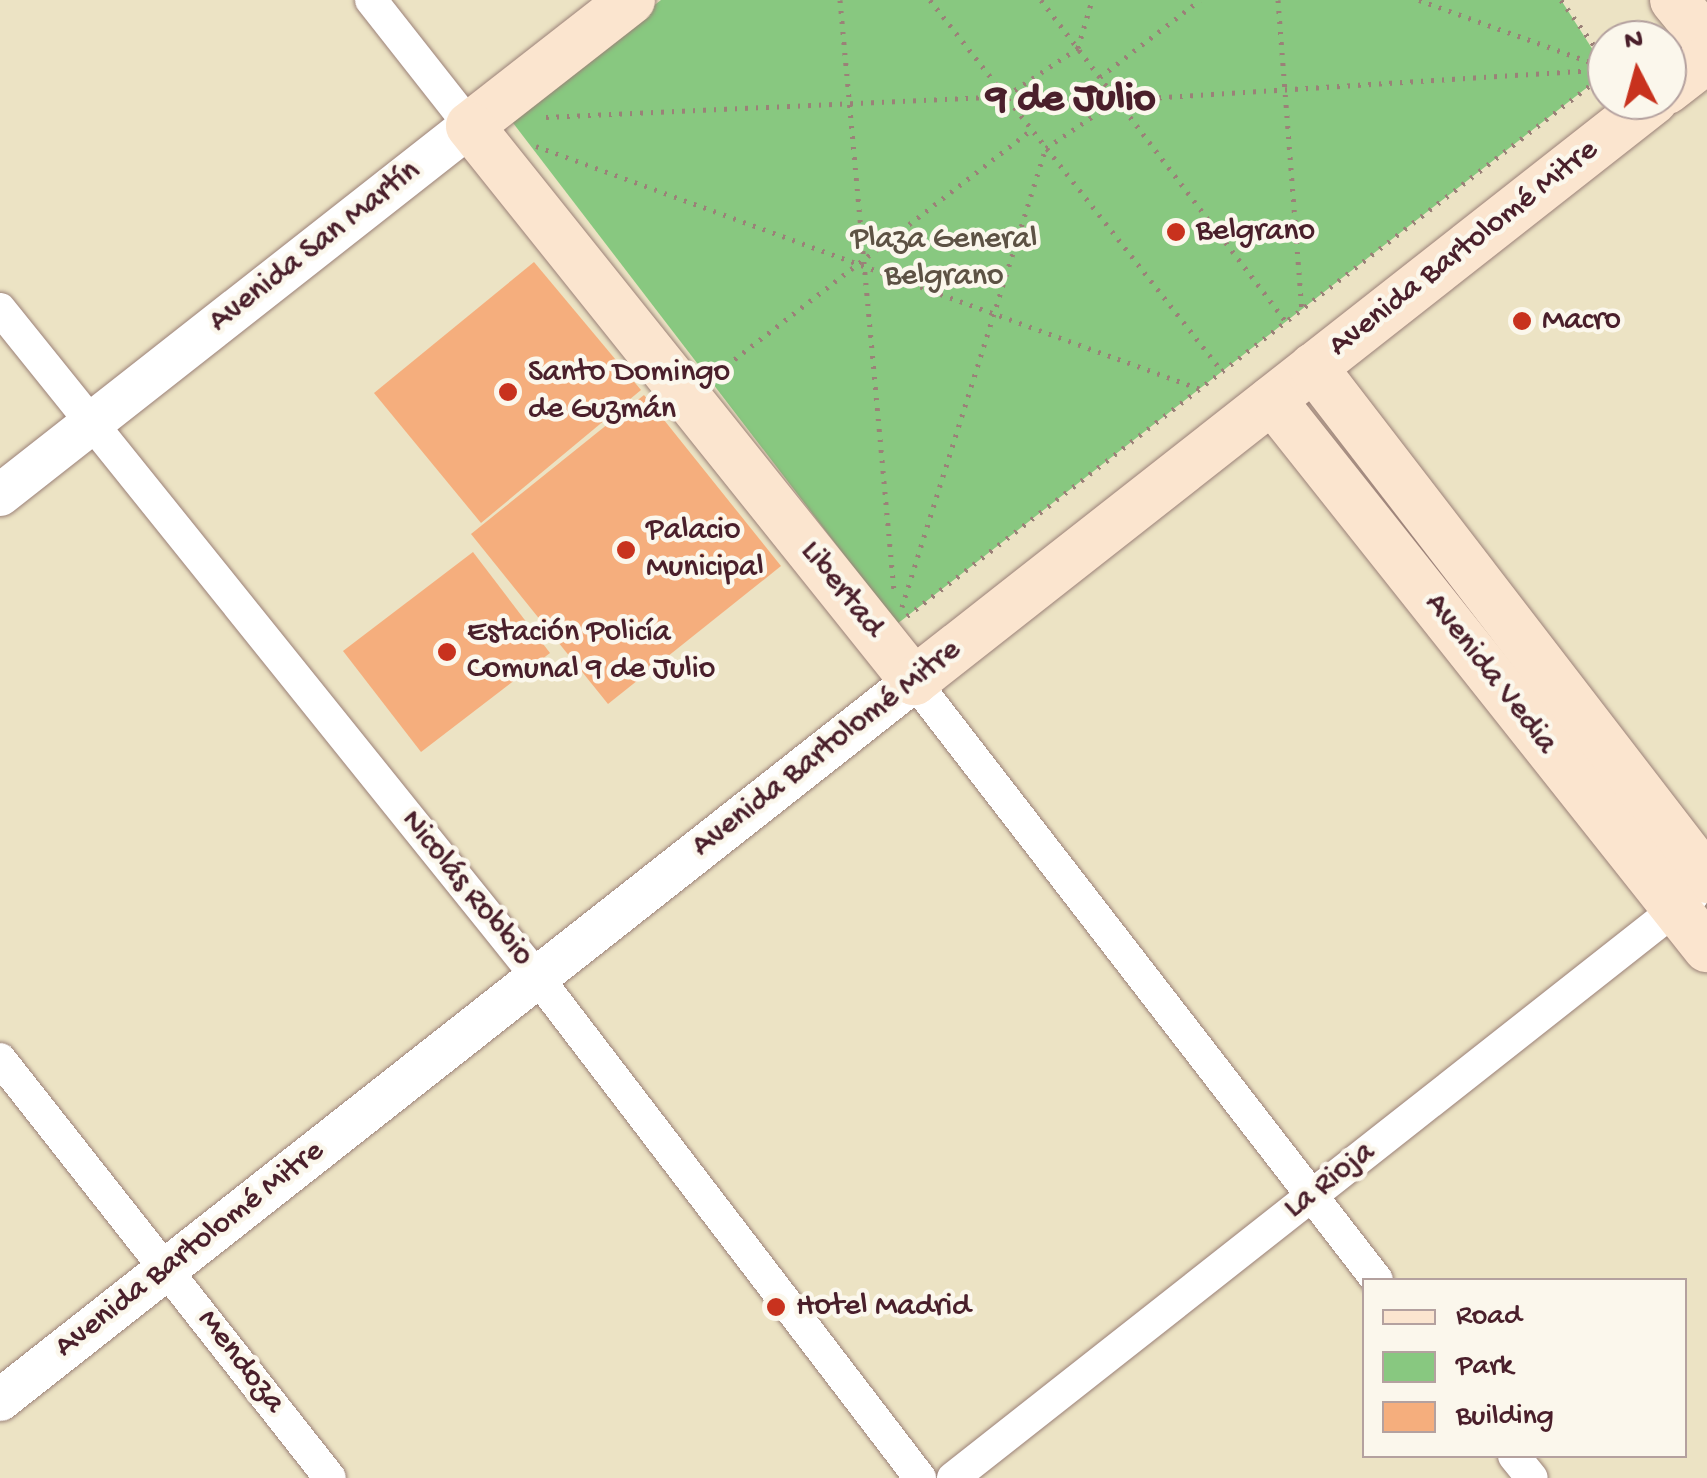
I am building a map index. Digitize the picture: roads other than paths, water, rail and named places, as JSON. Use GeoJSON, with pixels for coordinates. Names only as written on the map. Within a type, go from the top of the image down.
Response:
{"type":"FeatureCollection","features":[{"type":"Feature","properties":{"kind":"main road","name":"Avenida San Martín"},"geometry":{"type":"LineString","coordinates":[[470,126],[630,0]]}},
{"type":"Feature","properties":{"kind":"main road"},"geometry":{"type":"LineString","coordinates":[[1674,0],[1707,40]]}},
{"type":"Feature","properties":{"kind":"main road"},"geometry":{"type":"LineString","coordinates":[[1687,74],[1707,58]]}},
{"type":"Feature","properties":{"kind":"main road","name":"Avenida Bartolomé Mitre"},"geometry":{"type":"LineString","coordinates":[[914,681],[1629,120]]}},
{"type":"Feature","properties":{"kind":"main road","name":"Libertad"},"geometry":{"type":"LineString","coordinates":[[470,126],[914,681]]}},
{"type":"Feature","properties":{"kind":"main road","name":"Avenida Vedia"},"geometry":{"type":"LineString","coordinates":[[1314,367],[1697,891],[1707,948]]}},
{"type":"Feature","properties":{"kind":"main road","name":"Avenida Vedia"},"geometry":{"type":"LineString","coordinates":[[1272,400],[1697,891]]}},
{"type":"Feature","properties":{"kind":"street","name":"Libertad"},"geometry":{"type":"LineString","coordinates":[[372,0],[470,126]]}},
{"type":"Feature","properties":{"kind":"street","name":"Avenida San Martín"},"geometry":{"type":"LineString","coordinates":[[0,495],[470,126]]}},
{"type":"Feature","properties":{"kind":"street","name":"Nicolás Robbio"},"geometry":{"type":"LineString","coordinates":[[0,309],[537,977],[920,1478]]}},
{"type":"Feature","properties":{"kind":"street","name":"Libertad"},"geometry":{"type":"LineString","coordinates":[[914,681],[1375,1278]]}},
{"type":"Feature","properties":{"kind":"street","name":"Avenida Bartolomé Mitre"},"geometry":{"type":"LineString","coordinates":[[0,1400],[914,681]]}},
{"type":"Feature","properties":{"kind":"street","name":"La Rioja"},"geometry":{"type":"LineString","coordinates":[[953,1478],[1697,891]]}},
{"type":"Feature","properties":{"kind":"street","name":"Mendoza"},"geometry":{"type":"LineString","coordinates":[[0,1059],[330,1478]]}},
{"type":"Feature","properties":{"kind":"street"},"geometry":{"type":"LineString","coordinates":[[1516,1458],[1532,1478]]}},
{"type":"Feature","properties":{"kind":"place","name":"Belgrano"},"geometry":{"type":"Point","coordinates":[1176,232]}},
{"type":"Feature","properties":{"kind":"place","name":"Macro"},"geometry":{"type":"Point","coordinates":[1522,321]}},
{"type":"Feature","properties":{"kind":"place","name":"Santo Domingo de Guzmán"},"geometry":{"type":"Point","coordinates":[508,392]}},
{"type":"Feature","properties":{"kind":"place","name":"Palacio Municipal"},"geometry":{"type":"Point","coordinates":[626,550]}},
{"type":"Feature","properties":{"kind":"place","name":"Estación Policía Comunal 9 de Julio"},"geometry":{"type":"Point","coordinates":[447,652]}},
{"type":"Feature","properties":{"kind":"place","name":"Hotel Madrid"},"geometry":{"type":"Point","coordinates":[776,1307]}},
{"type":"Feature","properties":{"kind":"district","name":"9 de Julio"},"geometry":{"type":"Point","coordinates":[1071,101]}},
{"type":"Feature","properties":{"kind":"park label","name":"Plaza General Belgrano"},"geometry":{"type":"Point","coordinates":[944,260]}}]}
